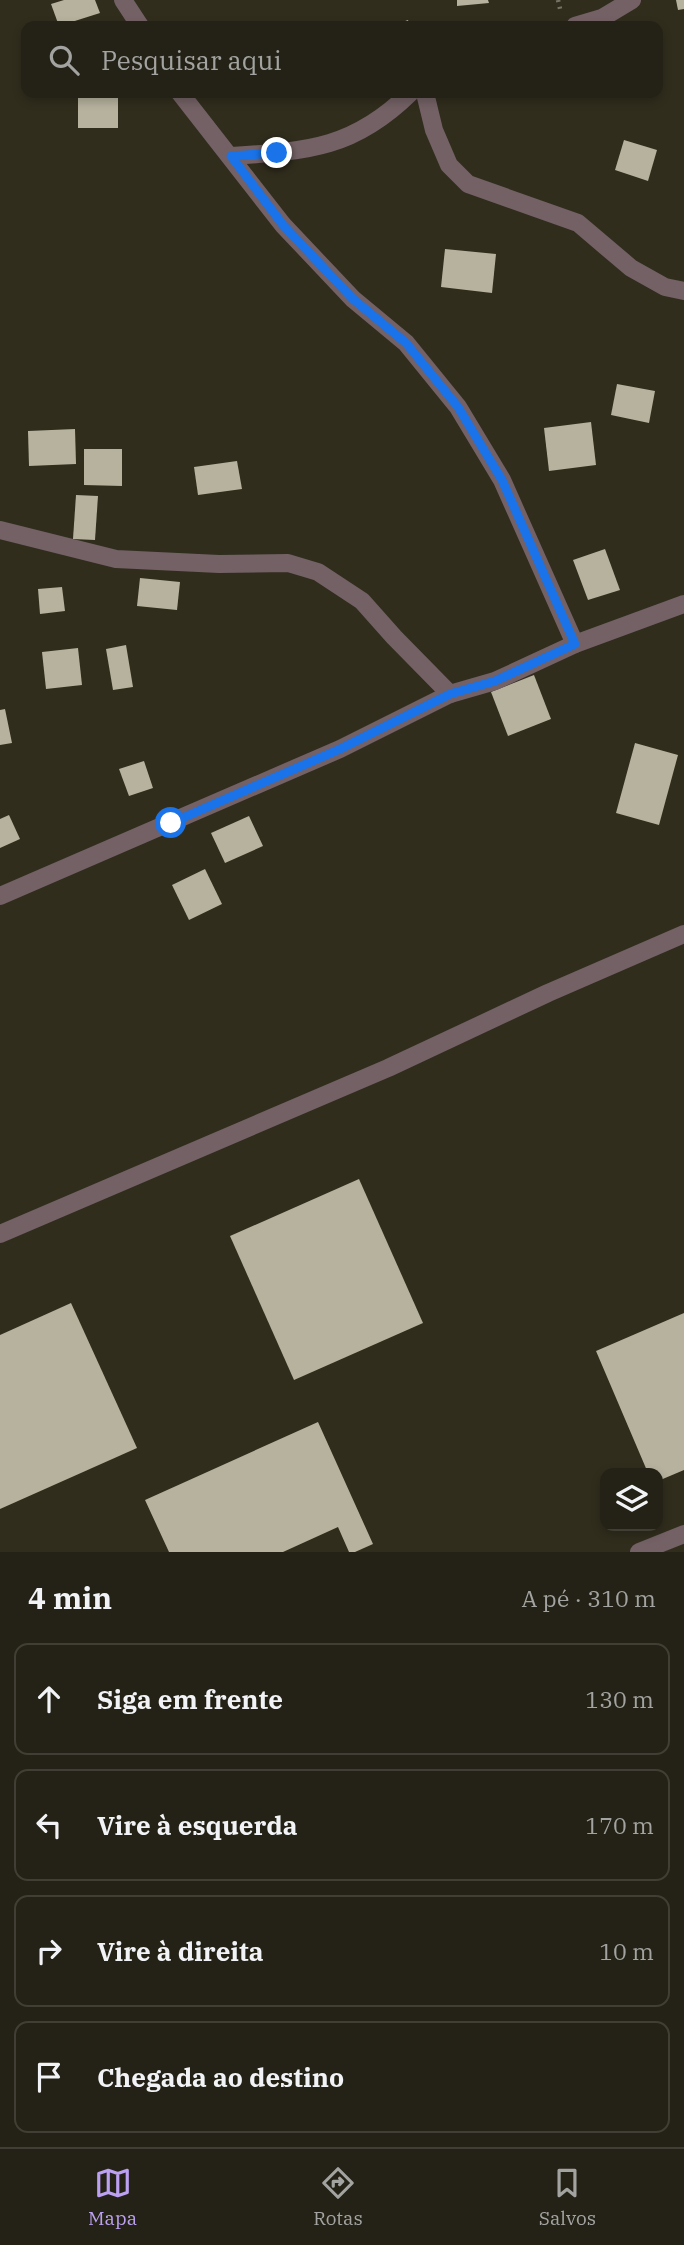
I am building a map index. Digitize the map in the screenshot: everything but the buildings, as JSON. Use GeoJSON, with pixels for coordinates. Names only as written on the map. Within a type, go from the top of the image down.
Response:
{"type":"FeatureCollection","features":[{"type":"Feature","properties":{"kind":"street"},"geometry":{"type":"LineString","coordinates":[[123,0],[137,21]]}},
{"type":"Feature","properties":{"kind":"street"},"geometry":{"type":"LineString","coordinates":[[592,21],[632,0]]}},
{"type":"Feature","properties":{"kind":"street"},"geometry":{"type":"LineString","coordinates":[[184,98],[283,225],[353,299],[406,343],[458,407],[502,480],[575,644]]}},
{"type":"Feature","properties":{"kind":"street"},"geometry":{"type":"LineString","coordinates":[[231,156],[326,146],[361,131],[405,98]]}},
{"type":"Feature","properties":{"kind":"street"},"geometry":{"type":"LineString","coordinates":[[426,98],[434,130],[449,164],[468,184],[578,223],[631,268],[665,287],[684,291]]}},
{"type":"Feature","properties":{"kind":"street"},"geometry":{"type":"LineString","coordinates":[[0,530],[116,559],[219,564],[288,563],[318,572],[362,601],[450,694]]}},
{"type":"Feature","properties":{"kind":"street"},"geometry":{"type":"LineString","coordinates":[[0,896],[328,754],[450,694],[495,681],[575,644],[684,604]]}},
{"type":"Feature","properties":{"kind":"street"},"geometry":{"type":"LineString","coordinates":[[0,1234],[388,1068],[548,993],[684,934]]}},
{"type":"Feature","properties":{"kind":"street"},"geometry":{"type":"LineString","coordinates":[[639,1552],[684,1534]]}},
{"type":"Feature","properties":{"kind":"route"},"geometry":{"type":"LineString","coordinates":[[171,823],[340,749],[450,694],[495,681],[575,644],[502,480],[458,407],[406,343],[353,299],[283,225],[231,156],[277,153]]}}]}
